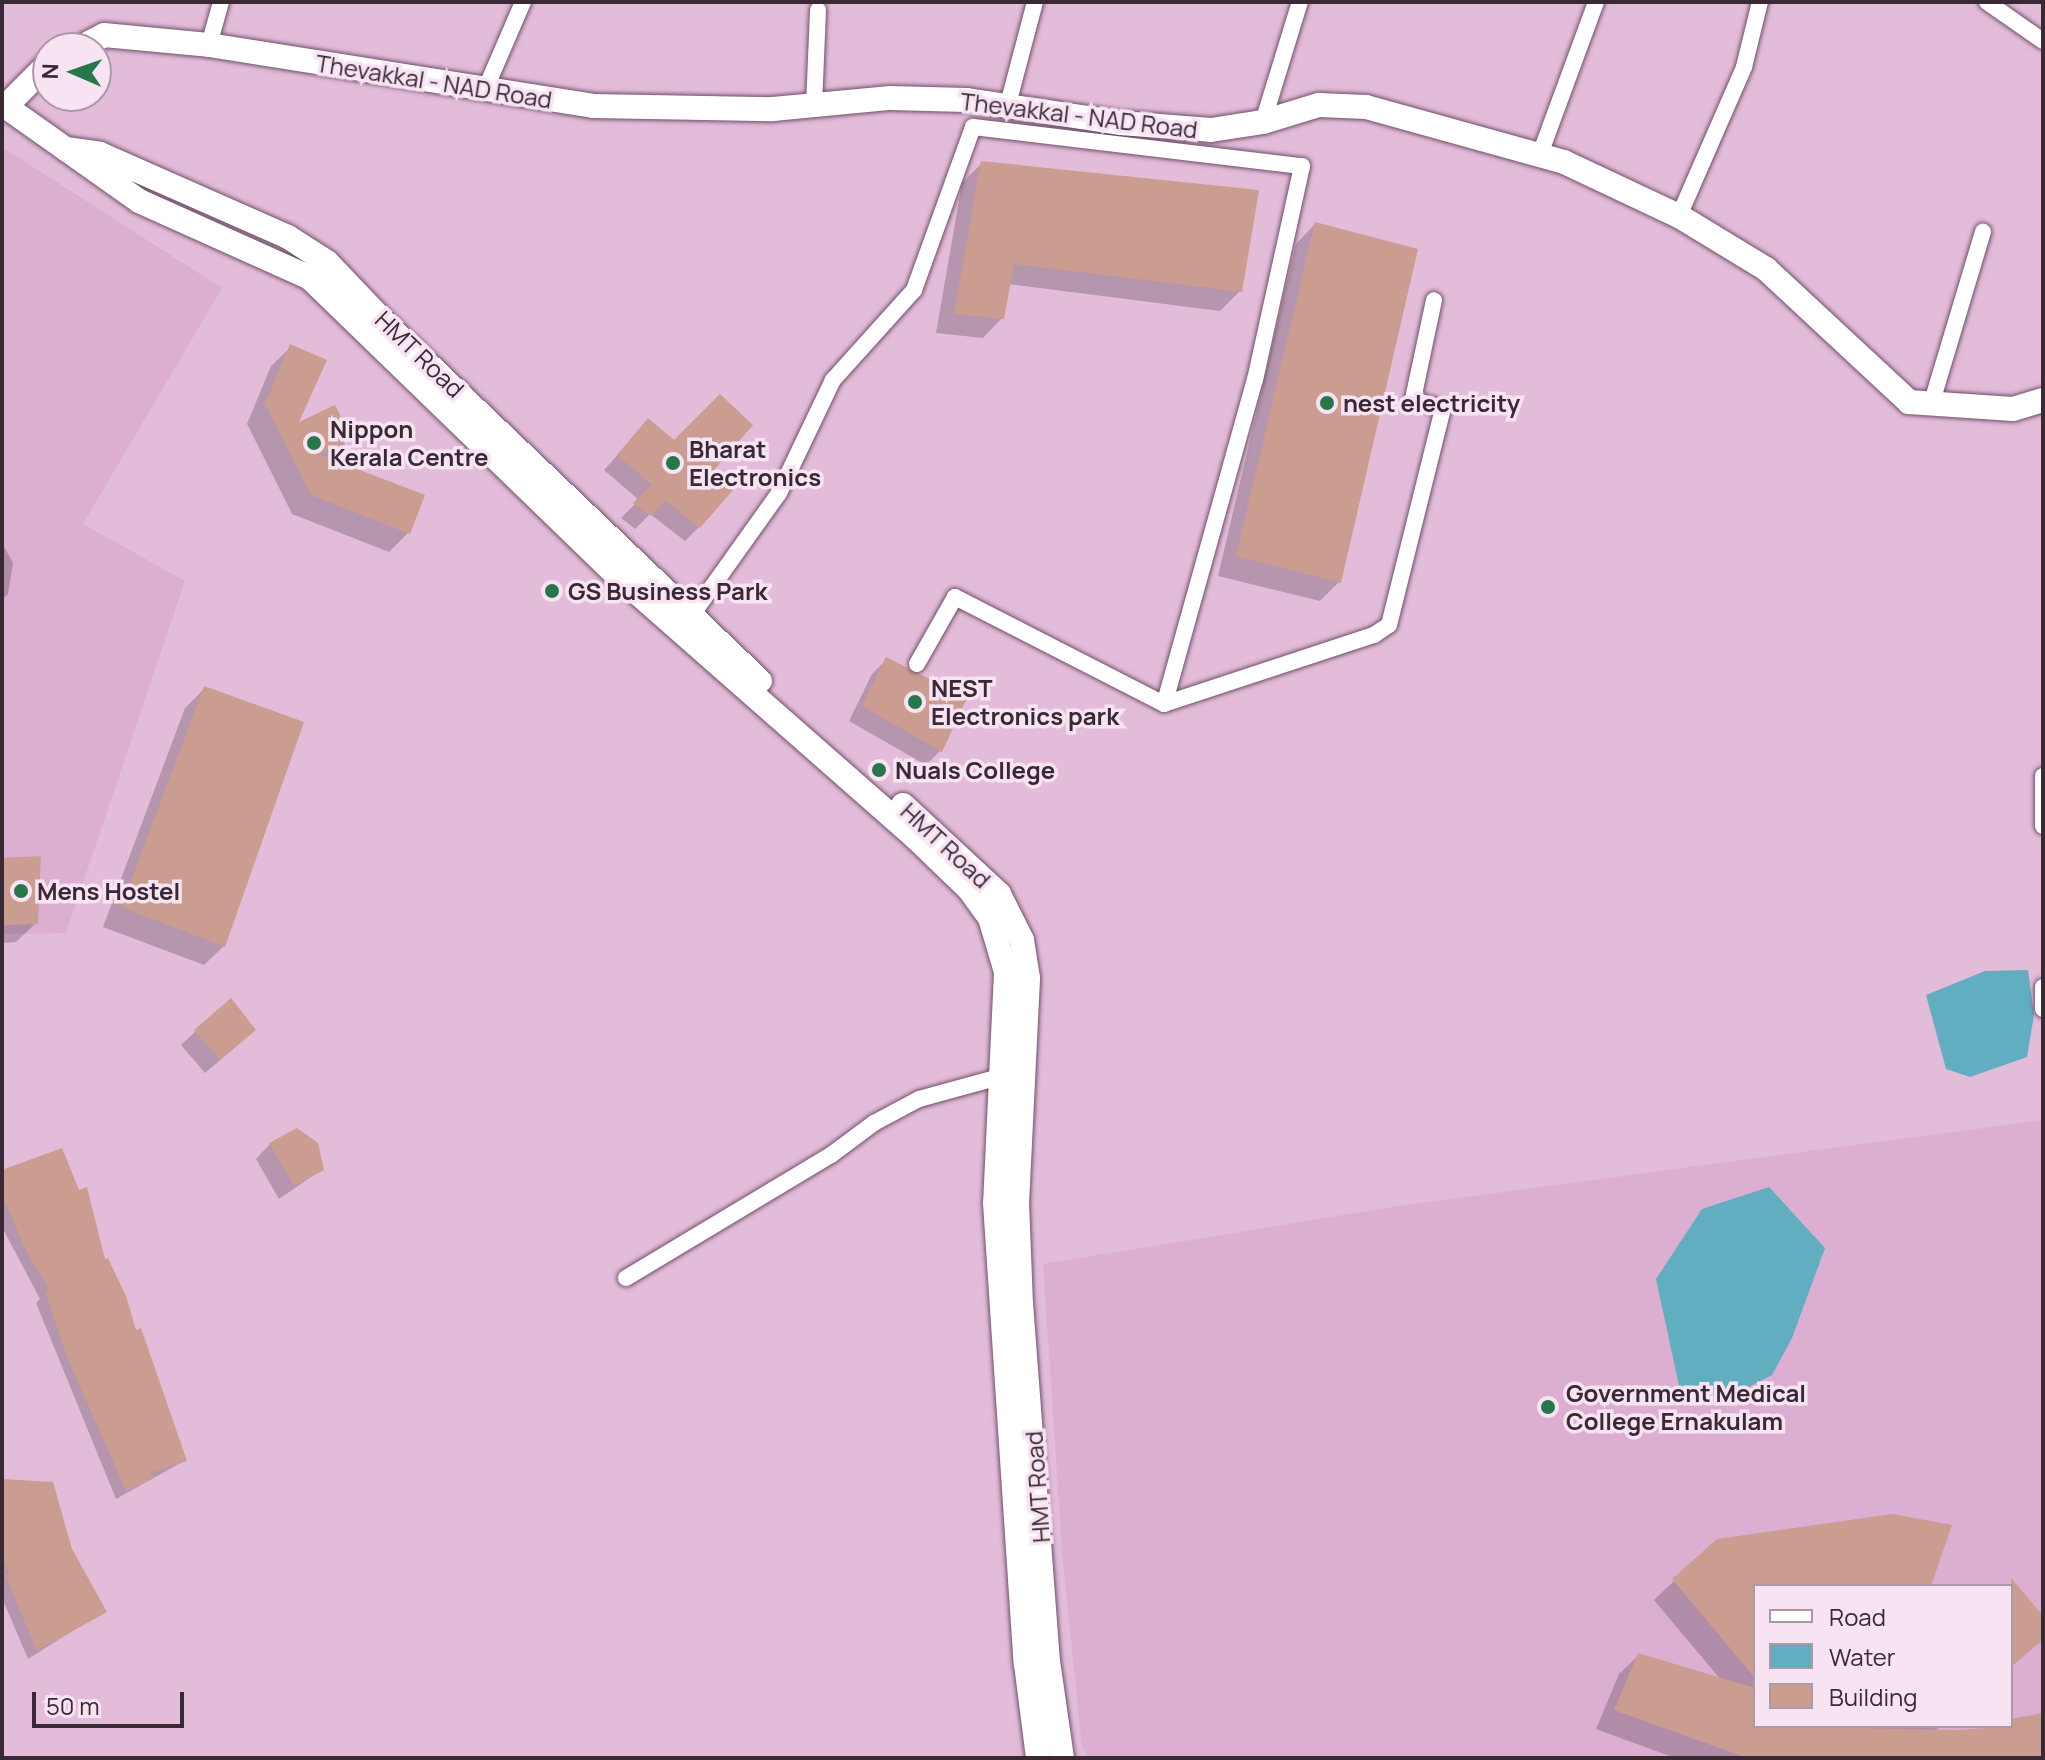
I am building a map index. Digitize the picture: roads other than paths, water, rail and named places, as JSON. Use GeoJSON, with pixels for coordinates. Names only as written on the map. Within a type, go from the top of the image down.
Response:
{"type":"FeatureCollection","features":[{"type":"Feature","properties":{"kind":"main road","name":"Thevakkal - NAD Road"},"geometry":{"type":"LineString","coordinates":[[112,36],[209,45],[593,106],[814,106],[890,98],[967,100],[1007,108],[1211,130],[1263,122],[1319,105],[1366,107],[1564,162],[1679,216],[1766,269],[1909,402],[2013,409],[2043,400]]}},
{"type":"Feature","properties":{"kind":"main road"},"geometry":{"type":"LineString","coordinates":[[4,105],[32,79]]}},
{"type":"Feature","properties":{"kind":"main road","name":"HMT Road"},"geometry":{"type":"LineString","coordinates":[[4,105],[66,149],[93,174],[139,201],[310,278],[618,576],[999,913],[1006,972],[995,1203],[1026,1664],[1038,1758]]}},
{"type":"Feature","properties":{"kind":"main road","name":"HMT Road"},"geometry":{"type":"LineString","coordinates":[[66,149],[100,154],[288,237],[327,262],[386,324],[762,683],[958,851],[999,913],[1022,940],[1028,979],[1018,1230],[1048,1661],[1062,1758]]}},
{"type":"Feature","properties":{"kind":"street"},"geometry":{"type":"LineString","coordinates":[[209,45],[221,2]]}},
{"type":"Feature","properties":{"kind":"street"},"geometry":{"type":"LineString","coordinates":[[485,90],[523,2]]}},
{"type":"Feature","properties":{"kind":"street"},"geometry":{"type":"LineString","coordinates":[[1007,108],[1035,2]]}},
{"type":"Feature","properties":{"kind":"street"},"geometry":{"type":"LineString","coordinates":[[1263,122],[1300,2]]}},
{"type":"Feature","properties":{"kind":"street"},"geometry":{"type":"LineString","coordinates":[[1539,157],[1596,2]]}},
{"type":"Feature","properties":{"kind":"street"},"geometry":{"type":"LineString","coordinates":[[1679,216],[1744,67],[1760,2]]}},
{"type":"Feature","properties":{"kind":"street"},"geometry":{"type":"LineString","coordinates":[[1987,2],[2043,41]]}},
{"type":"Feature","properties":{"kind":"street"},"geometry":{"type":"LineString","coordinates":[[814,106],[818,10]]}},
{"type":"Feature","properties":{"kind":"street"},"geometry":{"type":"LineString","coordinates":[[692,615],[779,493],[833,380],[914,290],[973,127],[1302,166],[1251,393],[1164,704]]}},
{"type":"Feature","properties":{"kind":"street"},"geometry":{"type":"LineString","coordinates":[[1931,405],[1983,232]]}},
{"type":"Feature","properties":{"kind":"street"},"geometry":{"type":"LineString","coordinates":[[917,664],[955,597],[1164,704],[1374,635],[1389,625],[1443,409],[1413,399],[1434,300]]}},
{"type":"Feature","properties":{"kind":"street"},"geometry":{"type":"LineString","coordinates":[[2043,776],[2043,826]]}},
{"type":"Feature","properties":{"kind":"street"},"geometry":{"type":"LineString","coordinates":[[2043,987],[2043,1009]]}},
{"type":"Feature","properties":{"kind":"street"},"geometry":{"type":"LineString","coordinates":[[626,1278],[919,1099],[1003,1076]]}},
{"type":"Feature","properties":{"kind":"water"},"geometry":{"type":"Polygon","coordinates":[[[2028,970],[2034,1015],[2027,1057],[1970,1077],[1946,1069],[1926,995],[1985,971],[2028,970]]]}},
{"type":"Feature","properties":{"kind":"water"},"geometry":{"type":"Polygon","coordinates":[[[1769,1187],[1825,1248],[1792,1338],[1772,1375],[1733,1395],[1681,1395],[1656,1279],[1702,1209],[1769,1187]]]}},
{"type":"Feature","properties":{"kind":"place","name":"nest electricity"},"geometry":{"type":"Point","coordinates":[1327,403]}},
{"type":"Feature","properties":{"kind":"place","name":"Nippon Kerala Centre"},"geometry":{"type":"Point","coordinates":[314,443]}},
{"type":"Feature","properties":{"kind":"place","name":"Bharat Electronics"},"geometry":{"type":"Point","coordinates":[673,463]}},
{"type":"Feature","properties":{"kind":"place","name":"GS Business Park"},"geometry":{"type":"Point","coordinates":[552,591]}},
{"type":"Feature","properties":{"kind":"place","name":"NEST Electronics park"},"geometry":{"type":"Point","coordinates":[915,702]}},
{"type":"Feature","properties":{"kind":"place","name":"Nuals College"},"geometry":{"type":"Point","coordinates":[879,770]}},
{"type":"Feature","properties":{"kind":"place","name":"Mens Hostel"},"geometry":{"type":"Point","coordinates":[21,891]}},
{"type":"Feature","properties":{"kind":"place","name":"Government Medical College Ernakulam"},"geometry":{"type":"Point","coordinates":[1548,1407]}}]}
